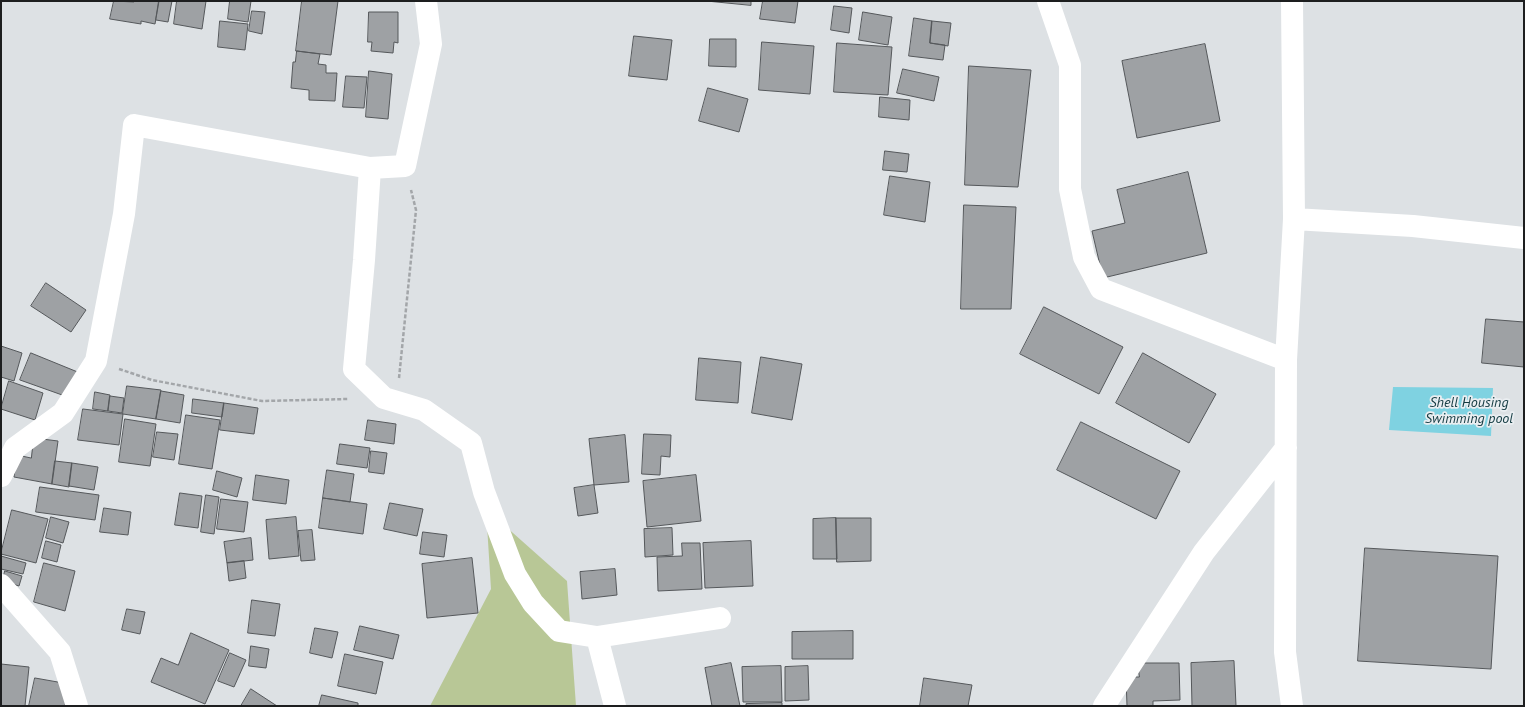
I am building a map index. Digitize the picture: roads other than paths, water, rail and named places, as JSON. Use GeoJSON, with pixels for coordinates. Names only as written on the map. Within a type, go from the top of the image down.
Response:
{"type":"FeatureCollection","features":[{"type":"Feature","properties":{"kind":"street"},"geometry":{"type":"LineString","coordinates":[[1,476],[15,448],[63,414],[96,361],[124,214],[134,125],[370,168],[405,166],[431,44],[426,1]]}},
{"type":"Feature","properties":{"kind":"street"},"geometry":{"type":"LineString","coordinates":[[1048,1],[1070,65],[1070,189],[1084,257],[1101,288],[1286,360]]}},
{"type":"Feature","properties":{"kind":"street"},"geometry":{"type":"LineString","coordinates":[[1292,1],[1294,219],[1286,360],[1285,652],[1292,706]]}},
{"type":"Feature","properties":{"kind":"street"},"geometry":{"type":"LineString","coordinates":[[370,168],[354,369],[384,398],[424,410],[471,443],[484,492],[515,574],[533,603],[559,632],[597,637],[720,618]]}},
{"type":"Feature","properties":{"kind":"street"},"geometry":{"type":"LineString","coordinates":[[1294,219],[1413,226],[1524,238]]}},
{"type":"Feature","properties":{"kind":"street"},"geometry":{"type":"LineString","coordinates":[[1104,706],[1204,552],[1286,448]]}},
{"type":"Feature","properties":{"kind":"street"},"geometry":{"type":"LineString","coordinates":[[1,585],[60,652],[77,706]]}},
{"type":"Feature","properties":{"kind":"street"},"geometry":{"type":"LineString","coordinates":[[597,637],[615,706]]}},
{"type":"Feature","properties":{"kind":"water","name":"Shell Housing Swimming pool"},"geometry":{"type":"Polygon","coordinates":[[[1393,387],[1493,388],[1491,436],[1389,430],[1393,387]]]}}]}
